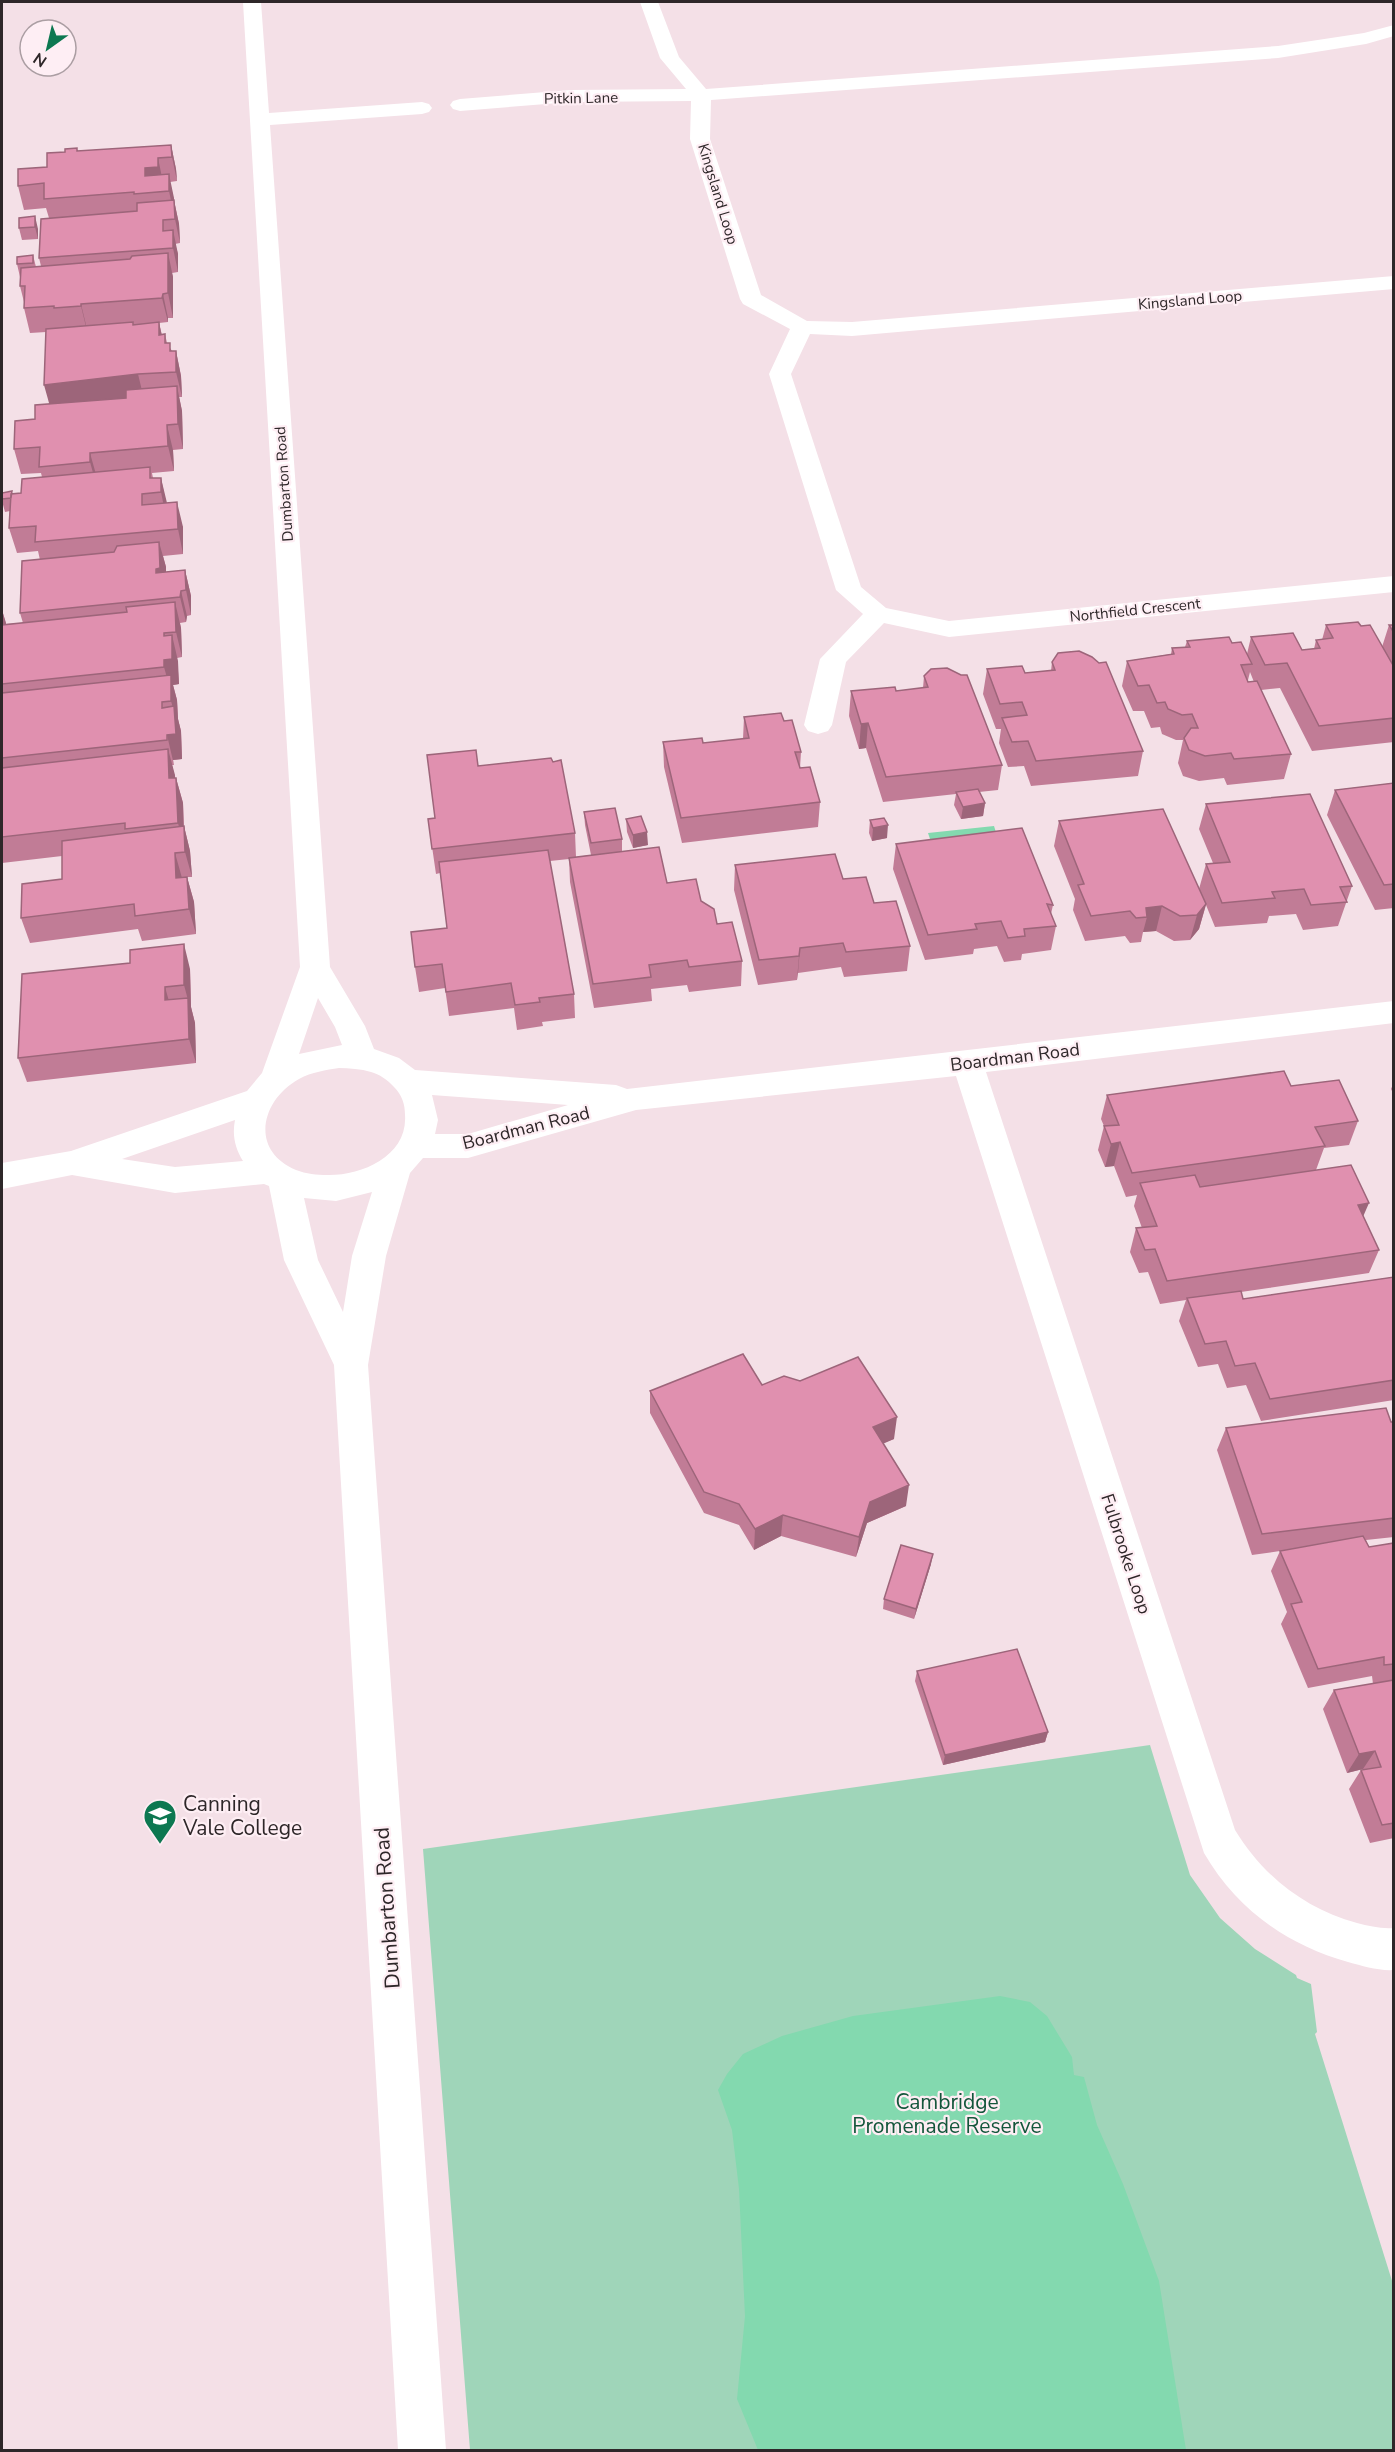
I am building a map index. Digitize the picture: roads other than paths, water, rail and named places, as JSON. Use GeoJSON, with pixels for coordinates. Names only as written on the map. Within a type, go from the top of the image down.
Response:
{"type":"FeatureCollection","features":[{"type":"Feature","properties":{"kind":"street","name":"Dumbarton Road"},"geometry":{"type":"LineString","coordinates":[[252,2],[315,967],[266,1090]]}},
{"type":"Feature","properties":{"kind":"street"},"geometry":{"type":"LineString","coordinates":[[649,2],[670,58],[701,95],[1278,52],[1366,38],[1394,30]]}},
{"type":"Feature","properties":{"kind":"street","name":"Pitkin Lane"},"geometry":{"type":"LineString","coordinates":[[460,105],[571,96],[701,95]]}},
{"type":"Feature","properties":{"kind":"street","name":"Kingsland Loop"},"geometry":{"type":"LineString","coordinates":[[701,95],[700,140],[751,299],[802,327],[852,329],[1394,282]]}},
{"type":"Feature","properties":{"kind":"street"},"geometry":{"type":"LineString","coordinates":[[260,120],[422,108]]}},
{"type":"Feature","properties":{"kind":"street","name":"Northfield Crescent"},"geometry":{"type":"LineString","coordinates":[[802,327],[780,374],[849,590],[878,614],[949,629],[1394,584]]}},
{"type":"Feature","properties":{"kind":"street"},"geometry":{"type":"LineString","coordinates":[[818,724],[833,659],[878,614]]}},
{"type":"Feature","properties":{"kind":"street","name":"Dumbarton Road"},"geometry":{"type":"LineString","coordinates":[[315,967],[350,1026],[362,1058]]}},
{"type":"Feature","properties":{"kind":"street","name":"Boardman Road"},"geometry":{"type":"LineString","coordinates":[[72,1163],[175,1180],[276,1176],[312,1189],[342,1189],[371,1181],[405,1157],[468,1146],[636,1098],[967,1063],[1394,1012]]}},
{"type":"Feature","properties":{"kind":"street","name":"Boardman Road"},"geometry":{"type":"LineString","coordinates":[[2,1176],[72,1163],[266,1090],[294,1068],[316,1060],[339,1056],[362,1058],[388,1066],[409,1081],[636,1098]]}},
{"type":"Feature","properties":{"kind":"street","name":"Fulbrooke Loop"},"geometry":{"type":"LineString","coordinates":[[967,1063],[1218,1839],[1237,1870],[1298,1922],[1338,1940],[1386,1950],[1394,1949]]}},
{"type":"Feature","properties":{"kind":"street"},"geometry":{"type":"LineString","coordinates":[[405,1157],[423,1124],[421,1101],[409,1081]]}},
{"type":"Feature","properties":{"kind":"street"},"geometry":{"type":"LineString","coordinates":[[266,1090],[250,1118],[249,1137],[255,1155],[276,1176]]}},
{"type":"Feature","properties":{"kind":"street","name":"Dumbarton Road"},"geometry":{"type":"LineString","coordinates":[[405,1157],[369,1256],[351,1365],[422,2451]]}},
{"type":"Feature","properties":{"kind":"street","name":"Dumbarton Road"},"geometry":{"type":"LineString","coordinates":[[276,1176],[302,1260],[351,1365]]}},
{"type":"Feature","properties":{"kind":"place","name":"Canning Vale College"},"geometry":{"type":"Point","coordinates":[160,1845]}},
{"type":"Feature","properties":{"kind":"park label","name":"Cambridge Promenade Reserve"},"geometry":{"type":"Point","coordinates":[947,2114]}}]}
